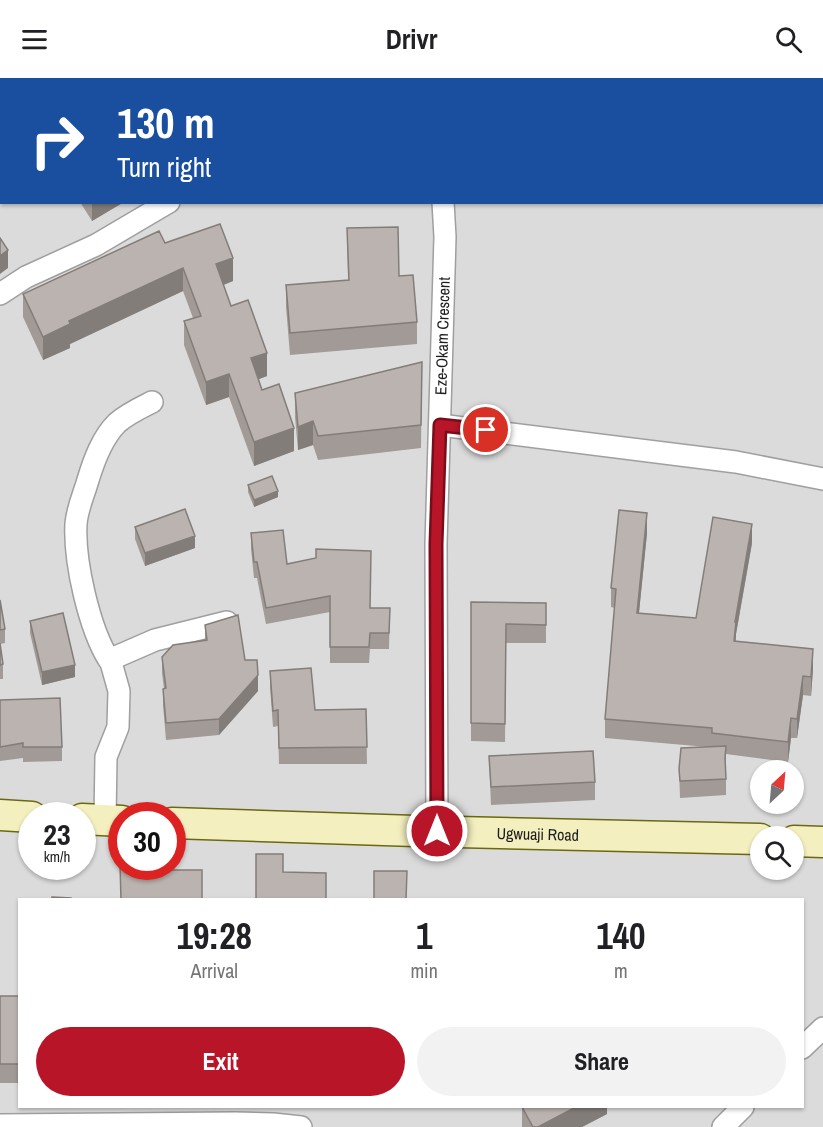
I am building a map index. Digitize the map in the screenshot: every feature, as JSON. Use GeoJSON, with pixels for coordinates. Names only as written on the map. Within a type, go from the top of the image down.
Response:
{"type":"FeatureCollection","features":[{"type":"Feature","properties":{"kind":"main road"},"geometry":{"type":"LineString","coordinates":[[0,815],[18,816]]}},
{"type":"Feature","properties":{"kind":"main road","name":"Ugwuaji Road"},"geometry":{"type":"LineString","coordinates":[[186,822],[750,839]]}},
{"type":"Feature","properties":{"kind":"main road"},"geometry":{"type":"LineString","coordinates":[[804,841],[823,842]]}},
{"type":"Feature","properties":{"kind":"street"},"geometry":{"type":"LineString","coordinates":[[0,294],[26,277],[96,244],[166,204]]}},
{"type":"Feature","properties":{"kind":"street","name":"Eze-Okam Crescent"},"geometry":{"type":"LineString","coordinates":[[437,831],[436,544],[445,237],[443,204]]}},
{"type":"Feature","properties":{"kind":"street"},"geometry":{"type":"LineString","coordinates":[[103,820],[106,757],[117,727],[118,691],[110,659],[100,645],[84,591],[76,549],[76,521],[94,460],[109,434],[124,418],[152,402]]}},
{"type":"Feature","properties":{"kind":"street"},"geometry":{"type":"LineString","coordinates":[[440,425],[736,462],[823,479]]}},
{"type":"Feature","properties":{"kind":"street"},"geometry":{"type":"LineString","coordinates":[[110,659],[155,640],[227,622]]}},
{"type":"Feature","properties":{"kind":"street"},"geometry":{"type":"LineString","coordinates":[[804,1046],[823,1028]]}},
{"type":"Feature","properties":{"kind":"street"},"geometry":{"type":"LineString","coordinates":[[723,1127],[742,1108]]}},
{"type":"Feature","properties":{"kind":"street"},"geometry":{"type":"LineString","coordinates":[[5,1126],[235,1123],[301,1127]]}},
{"type":"Feature","properties":{"kind":"shaded area"},"geometry":{"type":"Polygon","coordinates":[[[0,204],[823,204],[823,1127],[0,1127],[0,204]]]}},
{"type":"Feature","properties":{"kind":"building"},"geometry":{"type":"Polygon","coordinates":[[[220,224],[233,258],[216,264],[231,306],[248,300],[267,353],[251,358],[262,390],[279,384],[294,428],[254,442],[229,374],[206,382],[184,321],[201,316],[183,268],[69,321],[70,324],[43,337],[23,294],[159,231],[165,243],[220,224]]]}},
{"type":"Feature","properties":{"kind":"building"},"geometry":{"type":"Polygon","coordinates":[[[398,227],[399,276],[413,275],[417,322],[290,333],[286,285],[349,280],[347,228],[398,227]]]}},
{"type":"Feature","properties":{"kind":"building"},"geometry":{"type":"Polygon","coordinates":[[[0,238],[8,250],[0,256],[0,238]]]}},
{"type":"Feature","properties":{"kind":"building"},"geometry":{"type":"Polygon","coordinates":[[[422,362],[421,425],[318,436],[313,421],[298,427],[295,393],[422,362]]]}},
{"type":"Feature","properties":{"kind":"building"},"geometry":{"type":"Polygon","coordinates":[[[272,476],[278,491],[254,500],[248,485],[272,476]]]}},
{"type":"Feature","properties":{"kind":"building"},"geometry":{"type":"Polygon","coordinates":[[[185,509],[195,536],[145,553],[135,527],[185,509]]]}},
{"type":"Feature","properties":{"kind":"building"},"geometry":{"type":"Polygon","coordinates":[[[619,510],[647,513],[637,613],[696,618],[713,517],[752,524],[735,622],[734,641],[813,649],[811,677],[803,676],[797,719],[791,718],[788,742],[712,733],[712,728],[605,719],[616,589],[611,588],[619,510]]]}},
{"type":"Feature","properties":{"kind":"building"},"geometry":{"type":"Polygon","coordinates":[[[283,530],[287,564],[316,558],[316,549],[371,551],[370,608],[390,608],[389,633],[370,633],[369,647],[330,647],[330,596],[266,608],[257,562],[254,562],[251,533],[283,530]]]}},
{"type":"Feature","properties":{"kind":"building"},"geometry":{"type":"Polygon","coordinates":[[[0,600],[5,629],[0,630],[0,600]]]}},
{"type":"Feature","properties":{"kind":"building"},"geometry":{"type":"Polygon","coordinates":[[[471,602],[546,603],[546,625],[506,624],[505,724],[471,723],[471,602]]]}},
{"type":"Feature","properties":{"kind":"building"},"geometry":{"type":"Polygon","coordinates":[[[63,613],[75,665],[42,672],[30,621],[63,613]]]}},
{"type":"Feature","properties":{"kind":"building"},"geometry":{"type":"Polygon","coordinates":[[[238,615],[245,660],[257,660],[258,675],[219,719],[166,723],[163,689],[166,688],[162,657],[173,645],[207,640],[205,625],[238,615]]]}},
{"type":"Feature","properties":{"kind":"building"},"geometry":{"type":"Polygon","coordinates":[[[0,643],[3,664],[0,665],[0,643]]]}},
{"type":"Feature","properties":{"kind":"building"},"geometry":{"type":"Polygon","coordinates":[[[311,668],[315,710],[366,709],[367,747],[279,748],[278,710],[273,711],[270,671],[311,668]]]}},
{"type":"Feature","properties":{"kind":"building"},"geometry":{"type":"Polygon","coordinates":[[[60,698],[62,747],[23,747],[23,743],[0,747],[0,700],[60,698]]]}},
{"type":"Feature","properties":{"kind":"building"},"geometry":{"type":"Polygon","coordinates":[[[726,746],[726,779],[680,781],[681,748],[726,746]]]}},
{"type":"Feature","properties":{"kind":"building"},"geometry":{"type":"Polygon","coordinates":[[[593,751],[595,782],[491,787],[489,756],[593,751]]]}},
{"type":"Feature","properties":{"kind":"building"},"geometry":{"type":"Polygon","coordinates":[[[256,854],[283,854],[283,872],[326,873],[326,898],[256,898],[256,854]]]}},
{"type":"Feature","properties":{"kind":"building"},"geometry":{"type":"Polygon","coordinates":[[[186,870],[202,870],[202,898],[121,898],[120,880],[186,880],[186,870]]]}},
{"type":"Feature","properties":{"kind":"building"},"geometry":{"type":"Polygon","coordinates":[[[374,871],[407,871],[406,898],[374,898],[374,871]]]}},
{"type":"Feature","properties":{"kind":"building"},"geometry":{"type":"Polygon","coordinates":[[[0,996],[18,996],[18,1064],[0,1064],[0,996]]]}},
{"type":"Feature","properties":{"kind":"building"},"geometry":{"type":"Polygon","coordinates":[[[523,1108],[574,1108],[538,1127],[533,1127],[523,1108]]]}},
{"type":"Feature","properties":{"kind":"route"},"geometry":{"type":"LineString","coordinates":[[437,831],[436,544],[440,425],[486,430]]}}]}
